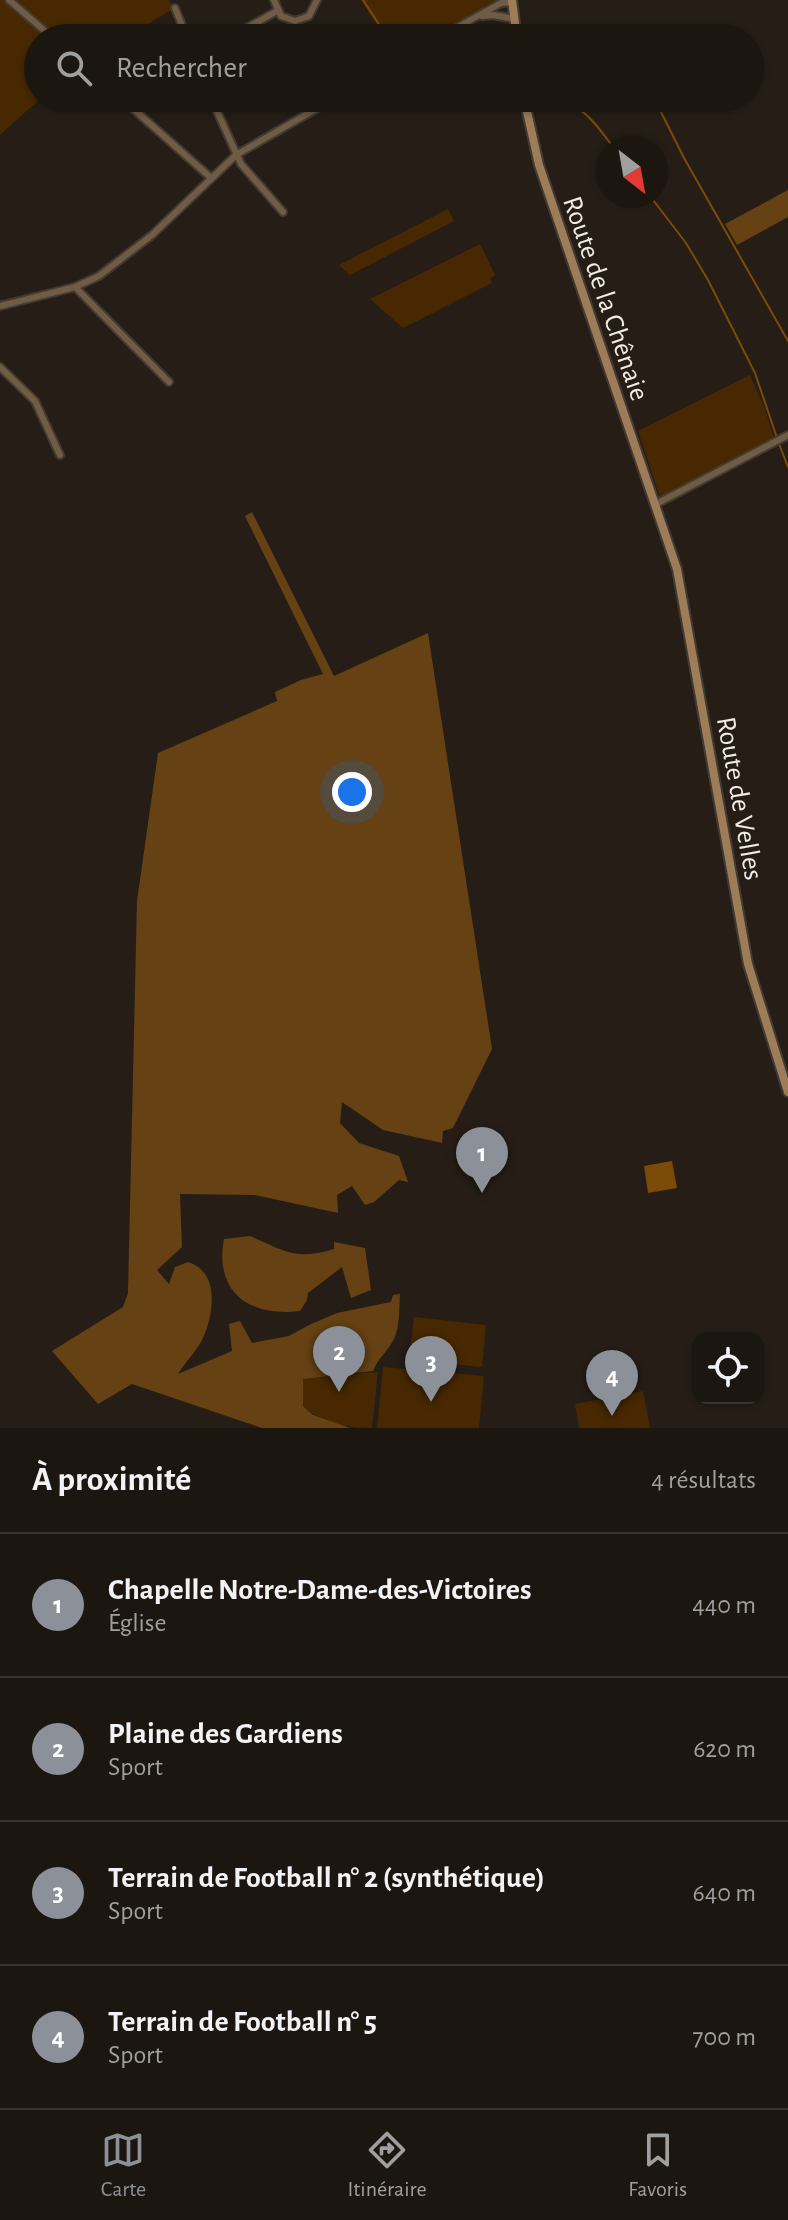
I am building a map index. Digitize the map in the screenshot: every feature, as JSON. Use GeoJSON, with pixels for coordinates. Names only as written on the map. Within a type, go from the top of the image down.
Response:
{"type":"FeatureCollection","features":[{"type":"Feature","properties":{"kind":"main road"},"geometry":{"type":"LineString","coordinates":[[512,1],[516,24]]}},
{"type":"Feature","properties":{"kind":"main road","name":"Route de la Chênaie"},"geometry":{"type":"LineString","coordinates":[[527,112],[547,189],[657,506]]}},
{"type":"Feature","properties":{"kind":"main road","name":"Route de Velles"},"geometry":{"type":"LineString","coordinates":[[657,506],[686,609],[748,964],[788,1092]]}},
{"type":"Feature","properties":{"kind":"street"},"geometry":{"type":"LineString","coordinates":[[9,0],[37,24]]}},
{"type":"Feature","properties":{"kind":"street"},"geometry":{"type":"LineString","coordinates":[[274,0],[277,11],[285,19],[302,20],[314,11],[317,0]]}},
{"type":"Feature","properties":{"kind":"street"},"geometry":{"type":"LineString","coordinates":[[464,24],[501,3],[512,1]]}},
{"type":"Feature","properties":{"kind":"street"},"geometry":{"type":"LineString","coordinates":[[175,8],[181,24]]}},
{"type":"Feature","properties":{"kind":"street"},"geometry":{"type":"LineString","coordinates":[[254,24],[277,11]]}},
{"type":"Feature","properties":{"kind":"street"},"geometry":{"type":"LineString","coordinates":[[475,18],[493,15],[515,19]]}},
{"type":"Feature","properties":{"kind":"street"},"geometry":{"type":"LineString","coordinates":[[137,112],[210,177]]}},
{"type":"Feature","properties":{"kind":"street"},"geometry":{"type":"LineString","coordinates":[[217,112],[244,168],[283,212]]}},
{"type":"Feature","properties":{"kind":"street"},"geometry":{"type":"LineString","coordinates":[[0,306],[75,287],[99,276],[134,251],[236,155],[311,112]]}},
{"type":"Feature","properties":{"kind":"street"},"geometry":{"type":"LineString","coordinates":[[75,287],[169,382]]}},
{"type":"Feature","properties":{"kind":"street"},"geometry":{"type":"LineString","coordinates":[[0,367],[35,401],[60,455]]}},
{"type":"Feature","properties":{"kind":"street"},"geometry":{"type":"LineString","coordinates":[[657,506],[788,435]]}},
{"type":"Feature","properties":{"kind":"shaded area"},"geometry":{"type":"Polygon","coordinates":[[[0,0],[7,0],[35,24],[24,24],[25,112],[0,135],[0,0]]]}},
{"type":"Feature","properties":{"kind":"shaded area"},"geometry":{"type":"Polygon","coordinates":[[[16,0],[169,0],[173,9],[148,24],[43,24],[16,0]]]}},
{"type":"Feature","properties":{"kind":"shaded area"},"geometry":{"type":"Polygon","coordinates":[[[361,0],[496,0],[455,24],[376,24],[361,0]]]}},
{"type":"Feature","properties":{"kind":"shaded area"},"geometry":{"type":"Polygon","coordinates":[[[788,190],[788,217],[737,245],[725,224],[788,190]]]}},
{"type":"Feature","properties":{"kind":"shaded area"},"geometry":{"type":"Polygon","coordinates":[[[448,209],[454,221],[350,275],[339,265],[448,209]]]}},
{"type":"Feature","properties":{"kind":"shaded area"},"geometry":{"type":"Polygon","coordinates":[[[480,244],[495,275],[490,278],[492,283],[403,328],[370,299],[480,244]]]}},
{"type":"Feature","properties":{"kind":"shaded area"},"geometry":{"type":"Polygon","coordinates":[[[750,375],[775,441],[660,497],[638,431],[750,375]]]}},
{"type":"Feature","properties":{"kind":"shaded area"},"geometry":{"type":"Polygon","coordinates":[[[252,512],[334,676],[428,633],[492,1049],[453,1128],[443,1131],[442,1143],[383,1130],[342,1102],[340,1123],[359,1143],[399,1156],[408,1182],[399,1180],[374,1202],[365,1205],[352,1186],[337,1195],[338,1213],[255,1195],[180,1194],[182,1247],[157,1270],[169,1284],[175,1267],[188,1262],[198,1267],[210,1284],[212,1306],[203,1338],[178,1374],[232,1351],[229,1324],[240,1321],[252,1343],[289,1336],[337,1313],[391,1302],[393,1295],[400,1294],[396,1334],[373,1371],[303,1379],[303,1406],[313,1415],[350,1428],[262,1428],[132,1384],[98,1404],[52,1351],[123,1307],[128,1293],[137,901],[158,753],[277,701],[275,692],[323,674],[245,516],[252,512]]]}},
{"type":"Feature","properties":{"kind":"shaded area"},"geometry":{"type":"Polygon","coordinates":[[[672,1161],[677,1188],[648,1193],[644,1166],[672,1161]]]}},
{"type":"Feature","properties":{"kind":"shaded area"},"geometry":{"type":"Polygon","coordinates":[[[250,1236],[290,1253],[321,1253],[334,1249],[334,1242],[365,1248],[371,1290],[351,1298],[342,1267],[308,1293],[300,1311],[282,1312],[251,1305],[230,1287],[222,1258],[224,1239],[250,1236]]]}},
{"type":"Feature","properties":{"kind":"shaded area"},"geometry":{"type":"Polygon","coordinates":[[[414,1317],[486,1325],[482,1367],[409,1360],[414,1317]]]}},
{"type":"Feature","properties":{"kind":"shaded area"},"geometry":{"type":"Polygon","coordinates":[[[383,1367],[484,1376],[479,1428],[377,1428],[383,1367]]]}},
{"type":"Feature","properties":{"kind":"shaded area"},"geometry":{"type":"Polygon","coordinates":[[[378,1372],[372,1428],[335,1424],[303,1406],[303,1378],[378,1372]]]}},
{"type":"Feature","properties":{"kind":"shaded area"},"geometry":{"type":"Polygon","coordinates":[[[643,1391],[650,1428],[579,1428],[575,1404],[643,1391]]]}},
{"type":"Feature","properties":{"kind":"waterway"},"geometry":{"type":"LineString","coordinates":[[363,0],[379,24]]}},
{"type":"Feature","properties":{"kind":"waterway"},"geometry":{"type":"LineString","coordinates":[[582,112],[605,136]]}},
{"type":"Feature","properties":{"kind":"waterway"},"geometry":{"type":"LineString","coordinates":[[661,112],[788,341]]}},
{"type":"Feature","properties":{"kind":"waterway"},"geometry":{"type":"LineString","coordinates":[[659,208],[686,243],[708,280],[755,373],[777,438]]}},
{"type":"Feature","properties":{"kind":"waterway"},"geometry":{"type":"LineString","coordinates":[[788,439],[779,444],[788,467]]}},
{"type":"Feature","properties":{"kind":"place","name":"Chapelle Notre-Dame-des-Victoires"},"geometry":{"type":"Point","coordinates":[482,1193]}},
{"type":"Feature","properties":{"kind":"place","name":"Plaine des Gardiens"},"geometry":{"type":"Point","coordinates":[339,1392]}},
{"type":"Feature","properties":{"kind":"place","name":"Terrain de Football n° 2 (synthétique)"},"geometry":{"type":"Point","coordinates":[431,1402]}},
{"type":"Feature","properties":{"kind":"place","name":"Terrain de Football n° 5"},"geometry":{"type":"Point","coordinates":[612,1416]}}]}
